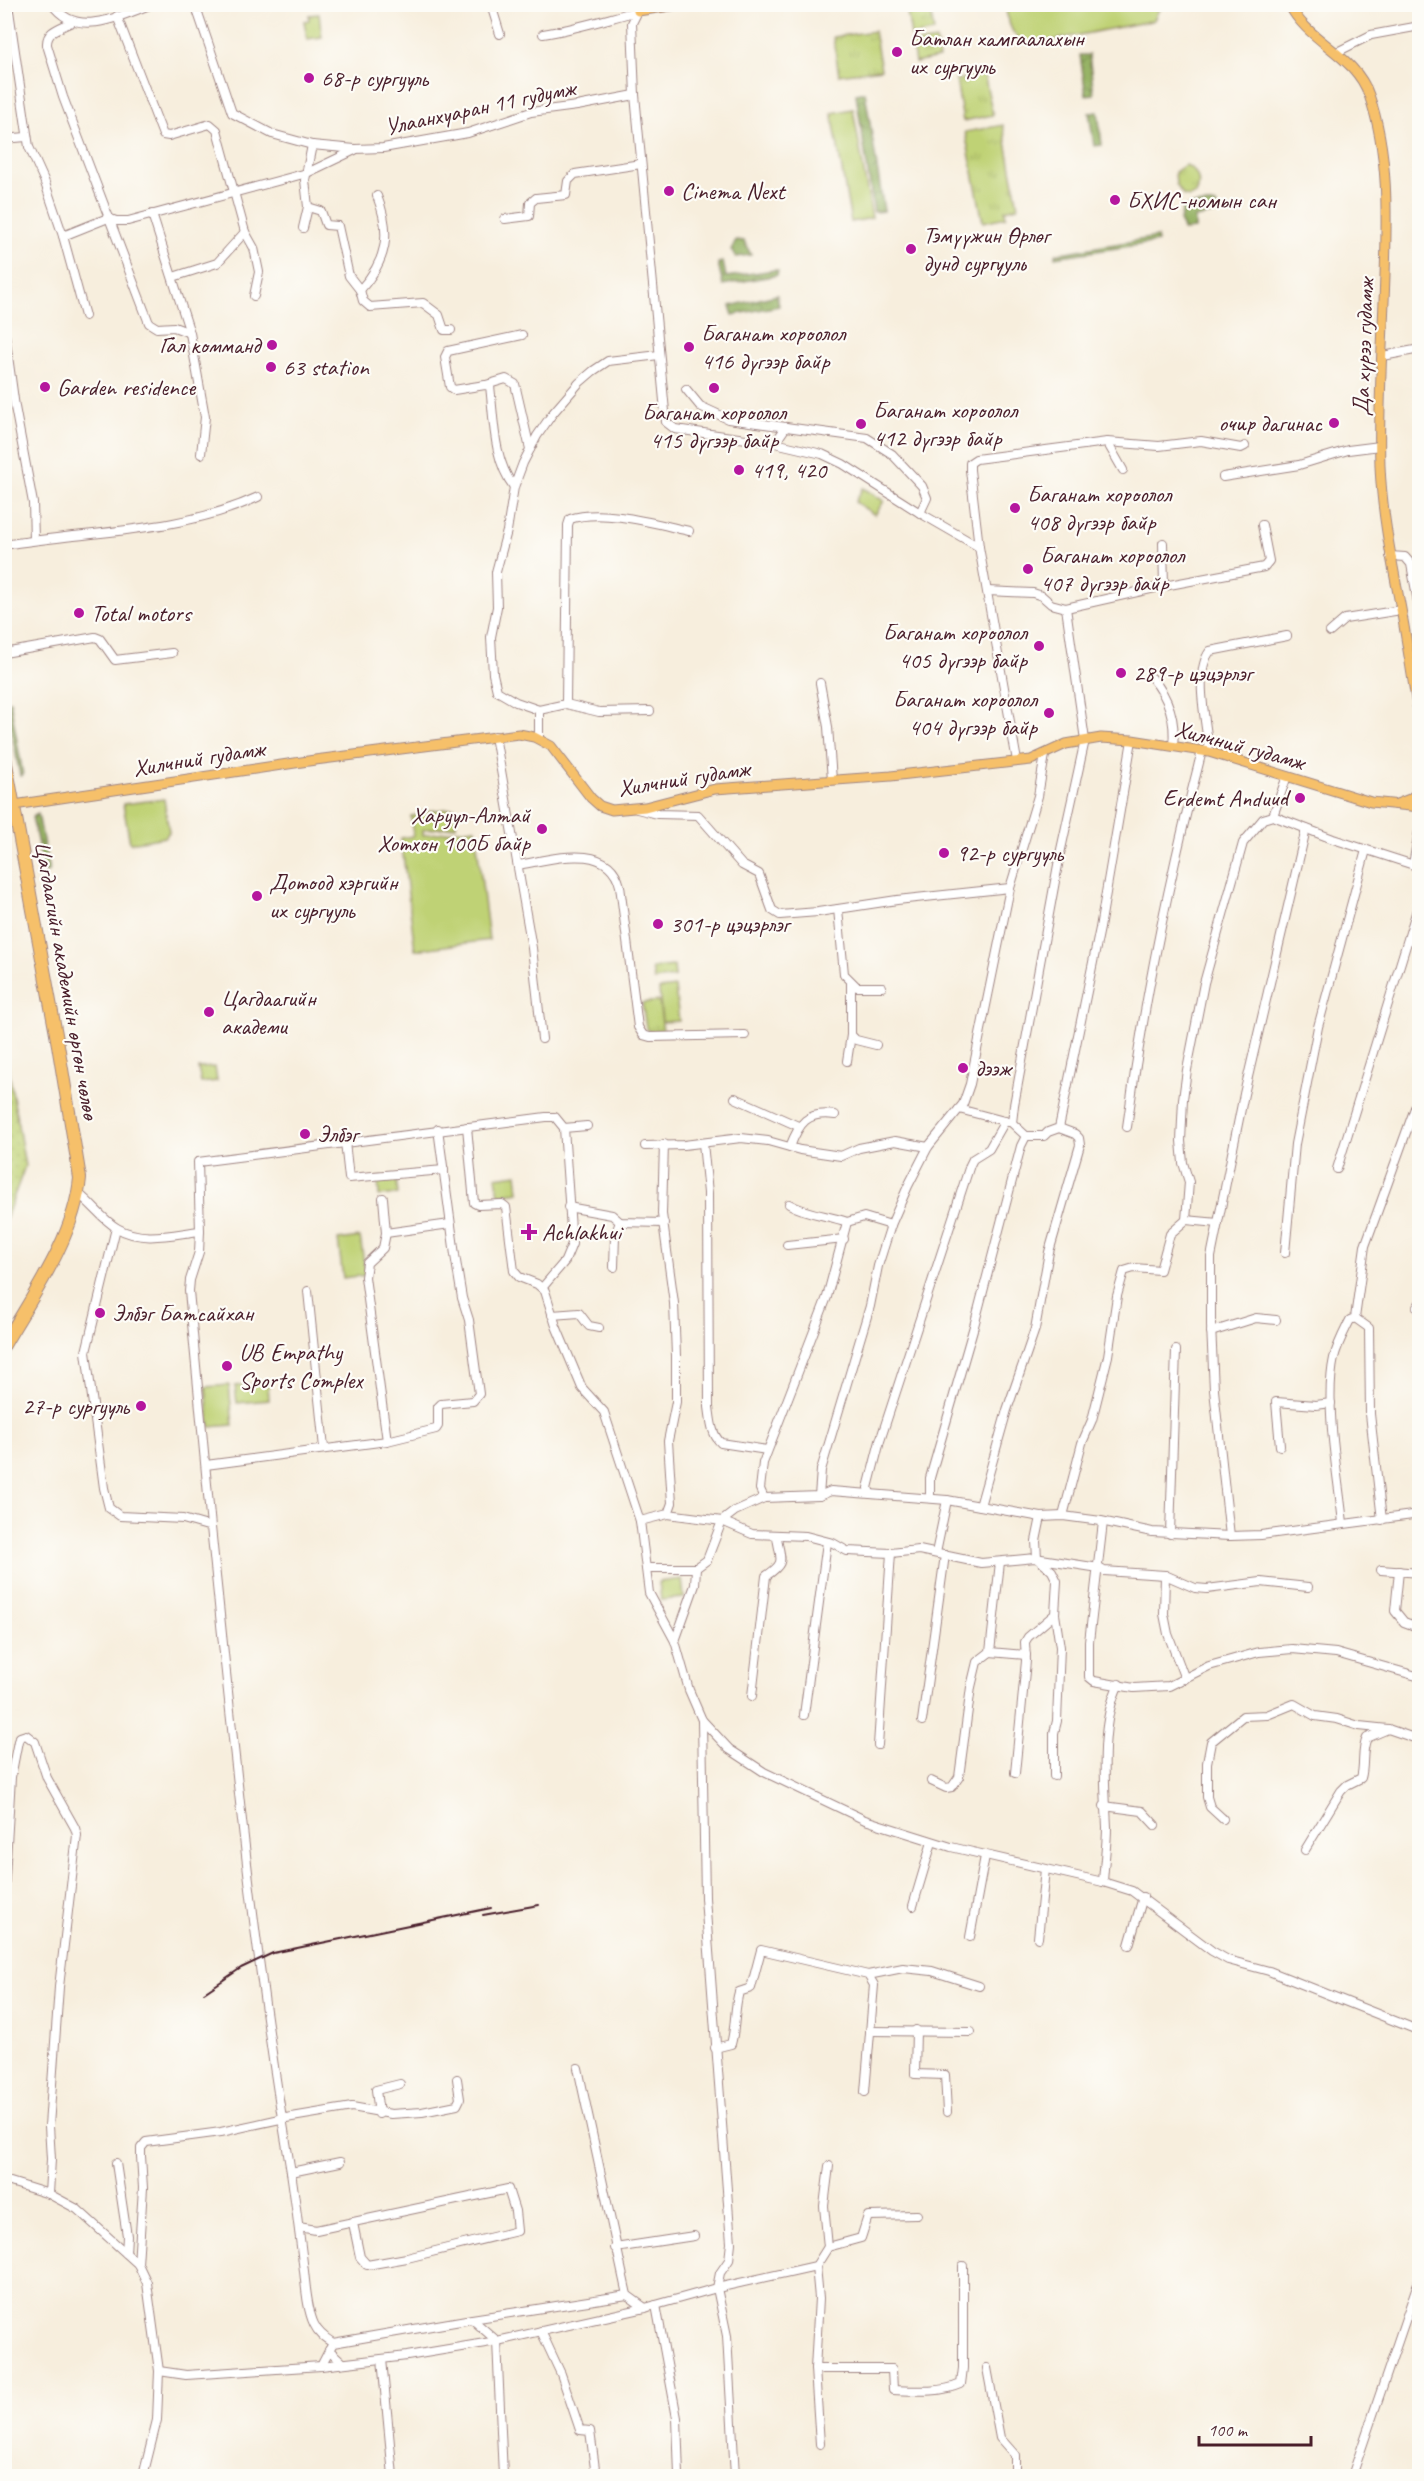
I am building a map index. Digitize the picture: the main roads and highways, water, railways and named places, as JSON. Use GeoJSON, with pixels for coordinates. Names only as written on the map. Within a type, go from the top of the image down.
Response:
{"type":"FeatureCollection","features":[{"type":"Feature","properties":{"kind":"highway","name":"Цагдаагийн академийн өргөн чөлөө"},"geometry":{"type":"LineString","coordinates":[[4,753],[80,1178],[79,1194],[52,1264],[4,1345]]}},
{"type":"Feature","properties":{"kind":"main road"},"geometry":{"type":"LineString","coordinates":[[637,8],[684,4]]}},
{"type":"Feature","properties":{"kind":"main road","name":"Да хүрээ гудамж"},"geometry":{"type":"LineString","coordinates":[[1289,4],[1305,27],[1337,52],[1360,76],[1367,88],[1379,136],[1385,174],[1387,220],[1380,446],[1382,496],[1419,722]]}},
{"type":"Feature","properties":{"kind":"main road","name":"Хилчний гудамж"},"geometry":{"type":"LineString","coordinates":[[14,806],[315,760],[519,734],[539,739],[557,752],[596,803],[612,810],[635,808],[715,789],[832,780],[1036,759],[1059,747],[1085,740],[1132,740],[1206,751],[1362,799],[1391,805],[1419,807]]}},
{"type":"Feature","properties":{"kind":"main road"},"geometry":{"type":"LineString","coordinates":[[1391,805],[1410,799],[1419,790]]}},
{"type":"Feature","properties":{"kind":"railway"},"geometry":{"type":"LineString","coordinates":[[483,1915],[539,1905]]}},
{"type":"Feature","properties":{"kind":"railway"},"geometry":{"type":"LineString","coordinates":[[204,1993],[241,1968],[273,1953],[491,1908]]}},
{"type":"Feature","properties":{"kind":"place","name":"Батлан хамгаалахын их сургууль"},"geometry":{"type":"Point","coordinates":[897,52]}},
{"type":"Feature","properties":{"kind":"place","name":"68-р сургууль"},"geometry":{"type":"Point","coordinates":[309,78]}},
{"type":"Feature","properties":{"kind":"place","name":"Cinema Next"},"geometry":{"type":"Point","coordinates":[669,191]}},
{"type":"Feature","properties":{"kind":"place","name":"БХИС-номын сан"},"geometry":{"type":"Point","coordinates":[1115,200]}},
{"type":"Feature","properties":{"kind":"place","name":"Тэмүүжин Өрлөг дунд сургууль"},"geometry":{"type":"Point","coordinates":[911,249]}},
{"type":"Feature","properties":{"kind":"place","name":"Гал комманд"},"geometry":{"type":"Point","coordinates":[272,345]}},
{"type":"Feature","properties":{"kind":"place","name":"Баганат хороолол 416 дүгээр байр"},"geometry":{"type":"Point","coordinates":[689,347]}},
{"type":"Feature","properties":{"kind":"place","name":"63 station"},"geometry":{"type":"Point","coordinates":[271,367]}},
{"type":"Feature","properties":{"kind":"place","name":"Garden residence"},"geometry":{"type":"Point","coordinates":[45,387]}},
{"type":"Feature","properties":{"kind":"place","name":"Баганат хороолол 415 дүгээр байр"},"geometry":{"type":"Point","coordinates":[714,388]}},
{"type":"Feature","properties":{"kind":"place","name":"очир дагинас"},"geometry":{"type":"Point","coordinates":[1334,423]}},
{"type":"Feature","properties":{"kind":"place","name":"Баганат хороолол 412 дүгээр байр"},"geometry":{"type":"Point","coordinates":[861,424]}},
{"type":"Feature","properties":{"kind":"place","name":"419, 420"},"geometry":{"type":"Point","coordinates":[739,470]}},
{"type":"Feature","properties":{"kind":"place","name":"Баганат хороолол 408 дүгээр байр"},"geometry":{"type":"Point","coordinates":[1015,508]}},
{"type":"Feature","properties":{"kind":"place","name":"Баганат хороолол 407 дүгээр байр"},"geometry":{"type":"Point","coordinates":[1028,569]}},
{"type":"Feature","properties":{"kind":"place","name":"Total motors"},"geometry":{"type":"Point","coordinates":[79,613]}},
{"type":"Feature","properties":{"kind":"place","name":"Баганат хороолол 405 дүгээр байр"},"geometry":{"type":"Point","coordinates":[1039,646]}},
{"type":"Feature","properties":{"kind":"place","name":"289-р цэцэрлэг"},"geometry":{"type":"Point","coordinates":[1121,673]}},
{"type":"Feature","properties":{"kind":"place","name":"Баганат хороолол 404 дүгээр байр"},"geometry":{"type":"Point","coordinates":[1049,713]}},
{"type":"Feature","properties":{"kind":"place","name":"Erdemt Anduud"},"geometry":{"type":"Point","coordinates":[1300,798]}},
{"type":"Feature","properties":{"kind":"place","name":"Харуул-Алтай Хотхон 100Б байр"},"geometry":{"type":"Point","coordinates":[542,829]}},
{"type":"Feature","properties":{"kind":"place","name":"92-р сургууль"},"geometry":{"type":"Point","coordinates":[944,853]}},
{"type":"Feature","properties":{"kind":"place","name":"Дотоод хэргийн их сургууль"},"geometry":{"type":"Point","coordinates":[257,896]}},
{"type":"Feature","properties":{"kind":"place","name":"301-р цэцэрлэг"},"geometry":{"type":"Point","coordinates":[658,924]}},
{"type":"Feature","properties":{"kind":"place","name":"Цагдаагийн академи"},"geometry":{"type":"Point","coordinates":[209,1012]}},
{"type":"Feature","properties":{"kind":"place","name":"дээж"},"geometry":{"type":"Point","coordinates":[963,1068]}},
{"type":"Feature","properties":{"kind":"place","name":"Элбэг"},"geometry":{"type":"Point","coordinates":[305,1134]}},
{"type":"Feature","properties":{"kind":"place","name":"Achlakhui"},"geometry":{"type":"Point","coordinates":[529,1232]}},
{"type":"Feature","properties":{"kind":"place","name":"Элбэг Батсайхан"},"geometry":{"type":"Point","coordinates":[100,1313]}},
{"type":"Feature","properties":{"kind":"place","name":"UB Empathy Sports Complex"},"geometry":{"type":"Point","coordinates":[227,1366]}},
{"type":"Feature","properties":{"kind":"place","name":"27-р сургууль"},"geometry":{"type":"Point","coordinates":[141,1406]}}]}
